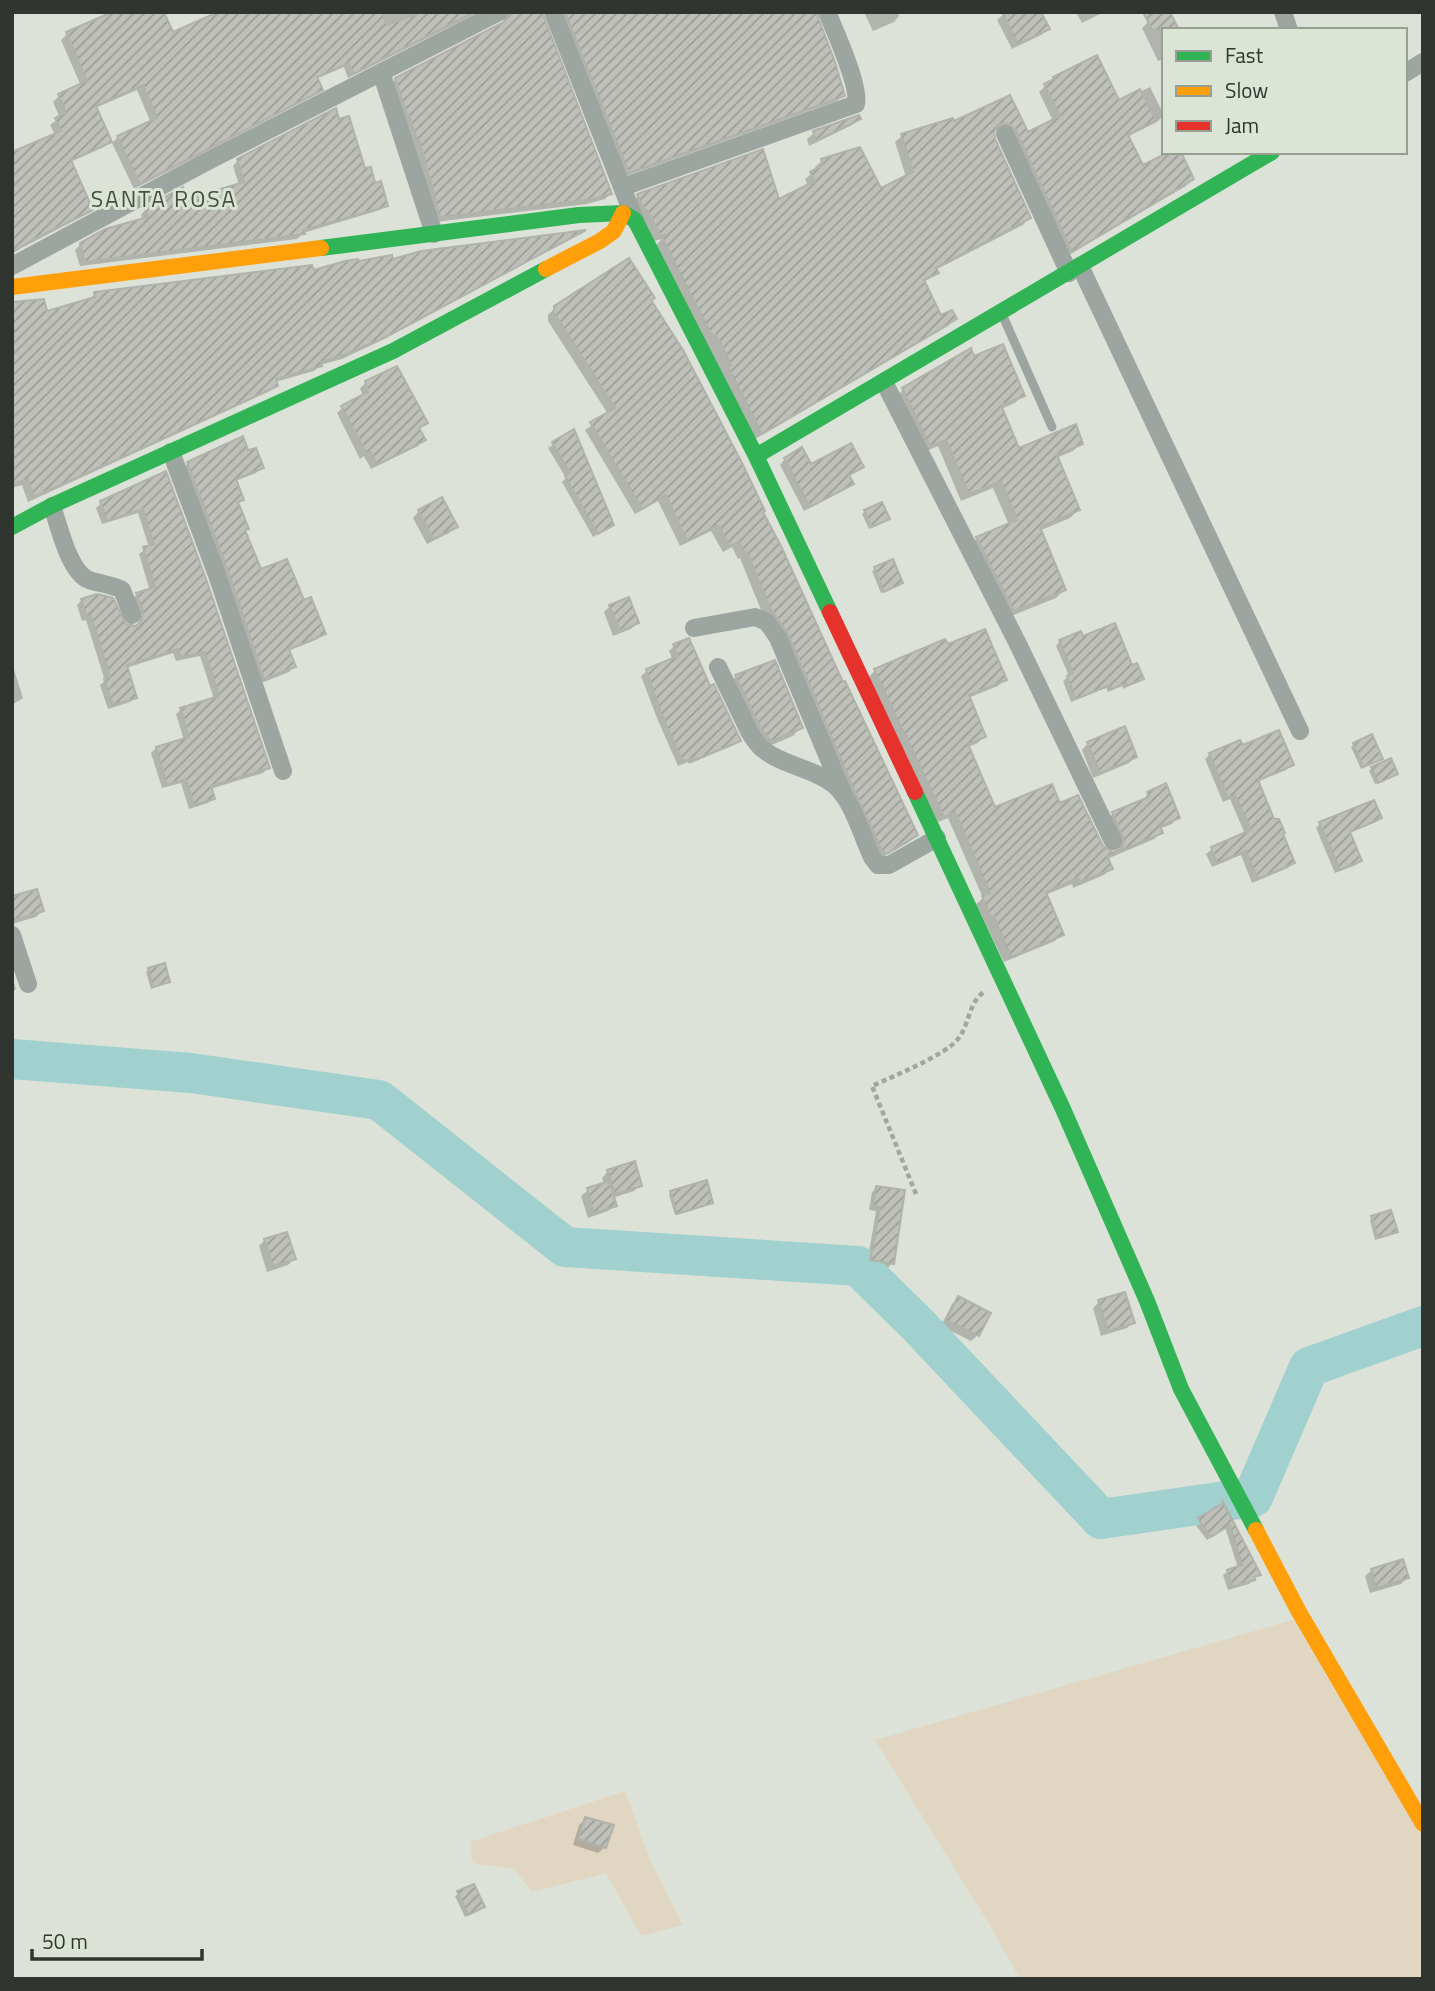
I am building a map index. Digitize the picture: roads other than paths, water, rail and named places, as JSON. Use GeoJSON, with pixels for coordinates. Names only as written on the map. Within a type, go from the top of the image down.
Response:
{"type":"FeatureCollection","features":[{"type":"Feature","properties":{"kind":"street"},"geometry":{"type":"LineString","coordinates":[[12,266],[204,163],[499,12]]}},
{"type":"Feature","properties":{"kind":"street"},"geometry":{"type":"LineString","coordinates":[[553,12],[622,187],[629,217],[756,456],[937,838],[1147,1301],[1181,1388],[1299,1612],[1423,1824]]}},
{"type":"Feature","properties":{"kind":"street"},"geometry":{"type":"LineString","coordinates":[[622,187],[856,104],[851,77],[827,12]]}},
{"type":"Feature","properties":{"kind":"street"},"geometry":{"type":"LineString","coordinates":[[1407,72],[1423,62]]}},
{"type":"Feature","properties":{"kind":"street"},"geometry":{"type":"LineString","coordinates":[[381,72],[434,234]]}},
{"type":"Feature","properties":{"kind":"street"},"geometry":{"type":"LineString","coordinates":[[1005,134],[1300,731]]}},
{"type":"Feature","properties":{"kind":"street"},"geometry":{"type":"LineString","coordinates":[[756,456],[1269,154]]}},
{"type":"Feature","properties":{"kind":"street"},"geometry":{"type":"LineString","coordinates":[[12,288],[579,215],[629,217]]}},
{"type":"Feature","properties":{"kind":"street"},"geometry":{"type":"LineString","coordinates":[[12,527],[52,506],[393,351],[600,241],[629,217]]}},
{"type":"Feature","properties":{"kind":"street"},"geometry":{"type":"LineString","coordinates":[[884,383],[1017,642],[1113,841]]}},
{"type":"Feature","properties":{"kind":"street"},"geometry":{"type":"LineString","coordinates":[[171,452],[217,575],[283,771]]}},
{"type":"Feature","properties":{"kind":"street"},"geometry":{"type":"LineString","coordinates":[[52,506],[74,567],[87,579],[122,590],[132,615]]}},
{"type":"Feature","properties":{"kind":"street"},"geometry":{"type":"LineString","coordinates":[[694,628],[755,617],[767,622],[778,638],[846,799],[878,865],[889,864],[937,838]]}},
{"type":"Feature","properties":{"kind":"street"},"geometry":{"type":"LineString","coordinates":[[718,667],[750,733],[763,750],[834,785],[846,799]]}},
{"type":"Feature","properties":{"kind":"street"},"geometry":{"type":"LineString","coordinates":[[12,935],[28,984]]}},
{"type":"Feature","properties":{"kind":"lane"},"geometry":{"type":"LineString","coordinates":[[1002,313],[1052,427]]}},
{"type":"Feature","properties":{"kind":"waterway"},"geometry":{"type":"LineString","coordinates":[[12,1059],[191,1073],[379,1100],[565,1247],[858,1266],[918,1325],[1101,1519],[1253,1497],[1309,1367],[1423,1326]]}},
{"type":"Feature","properties":{"kind":"district","name":"SANTA ROSA"},"geometry":{"type":"Point","coordinates":[164,198]}}]}
